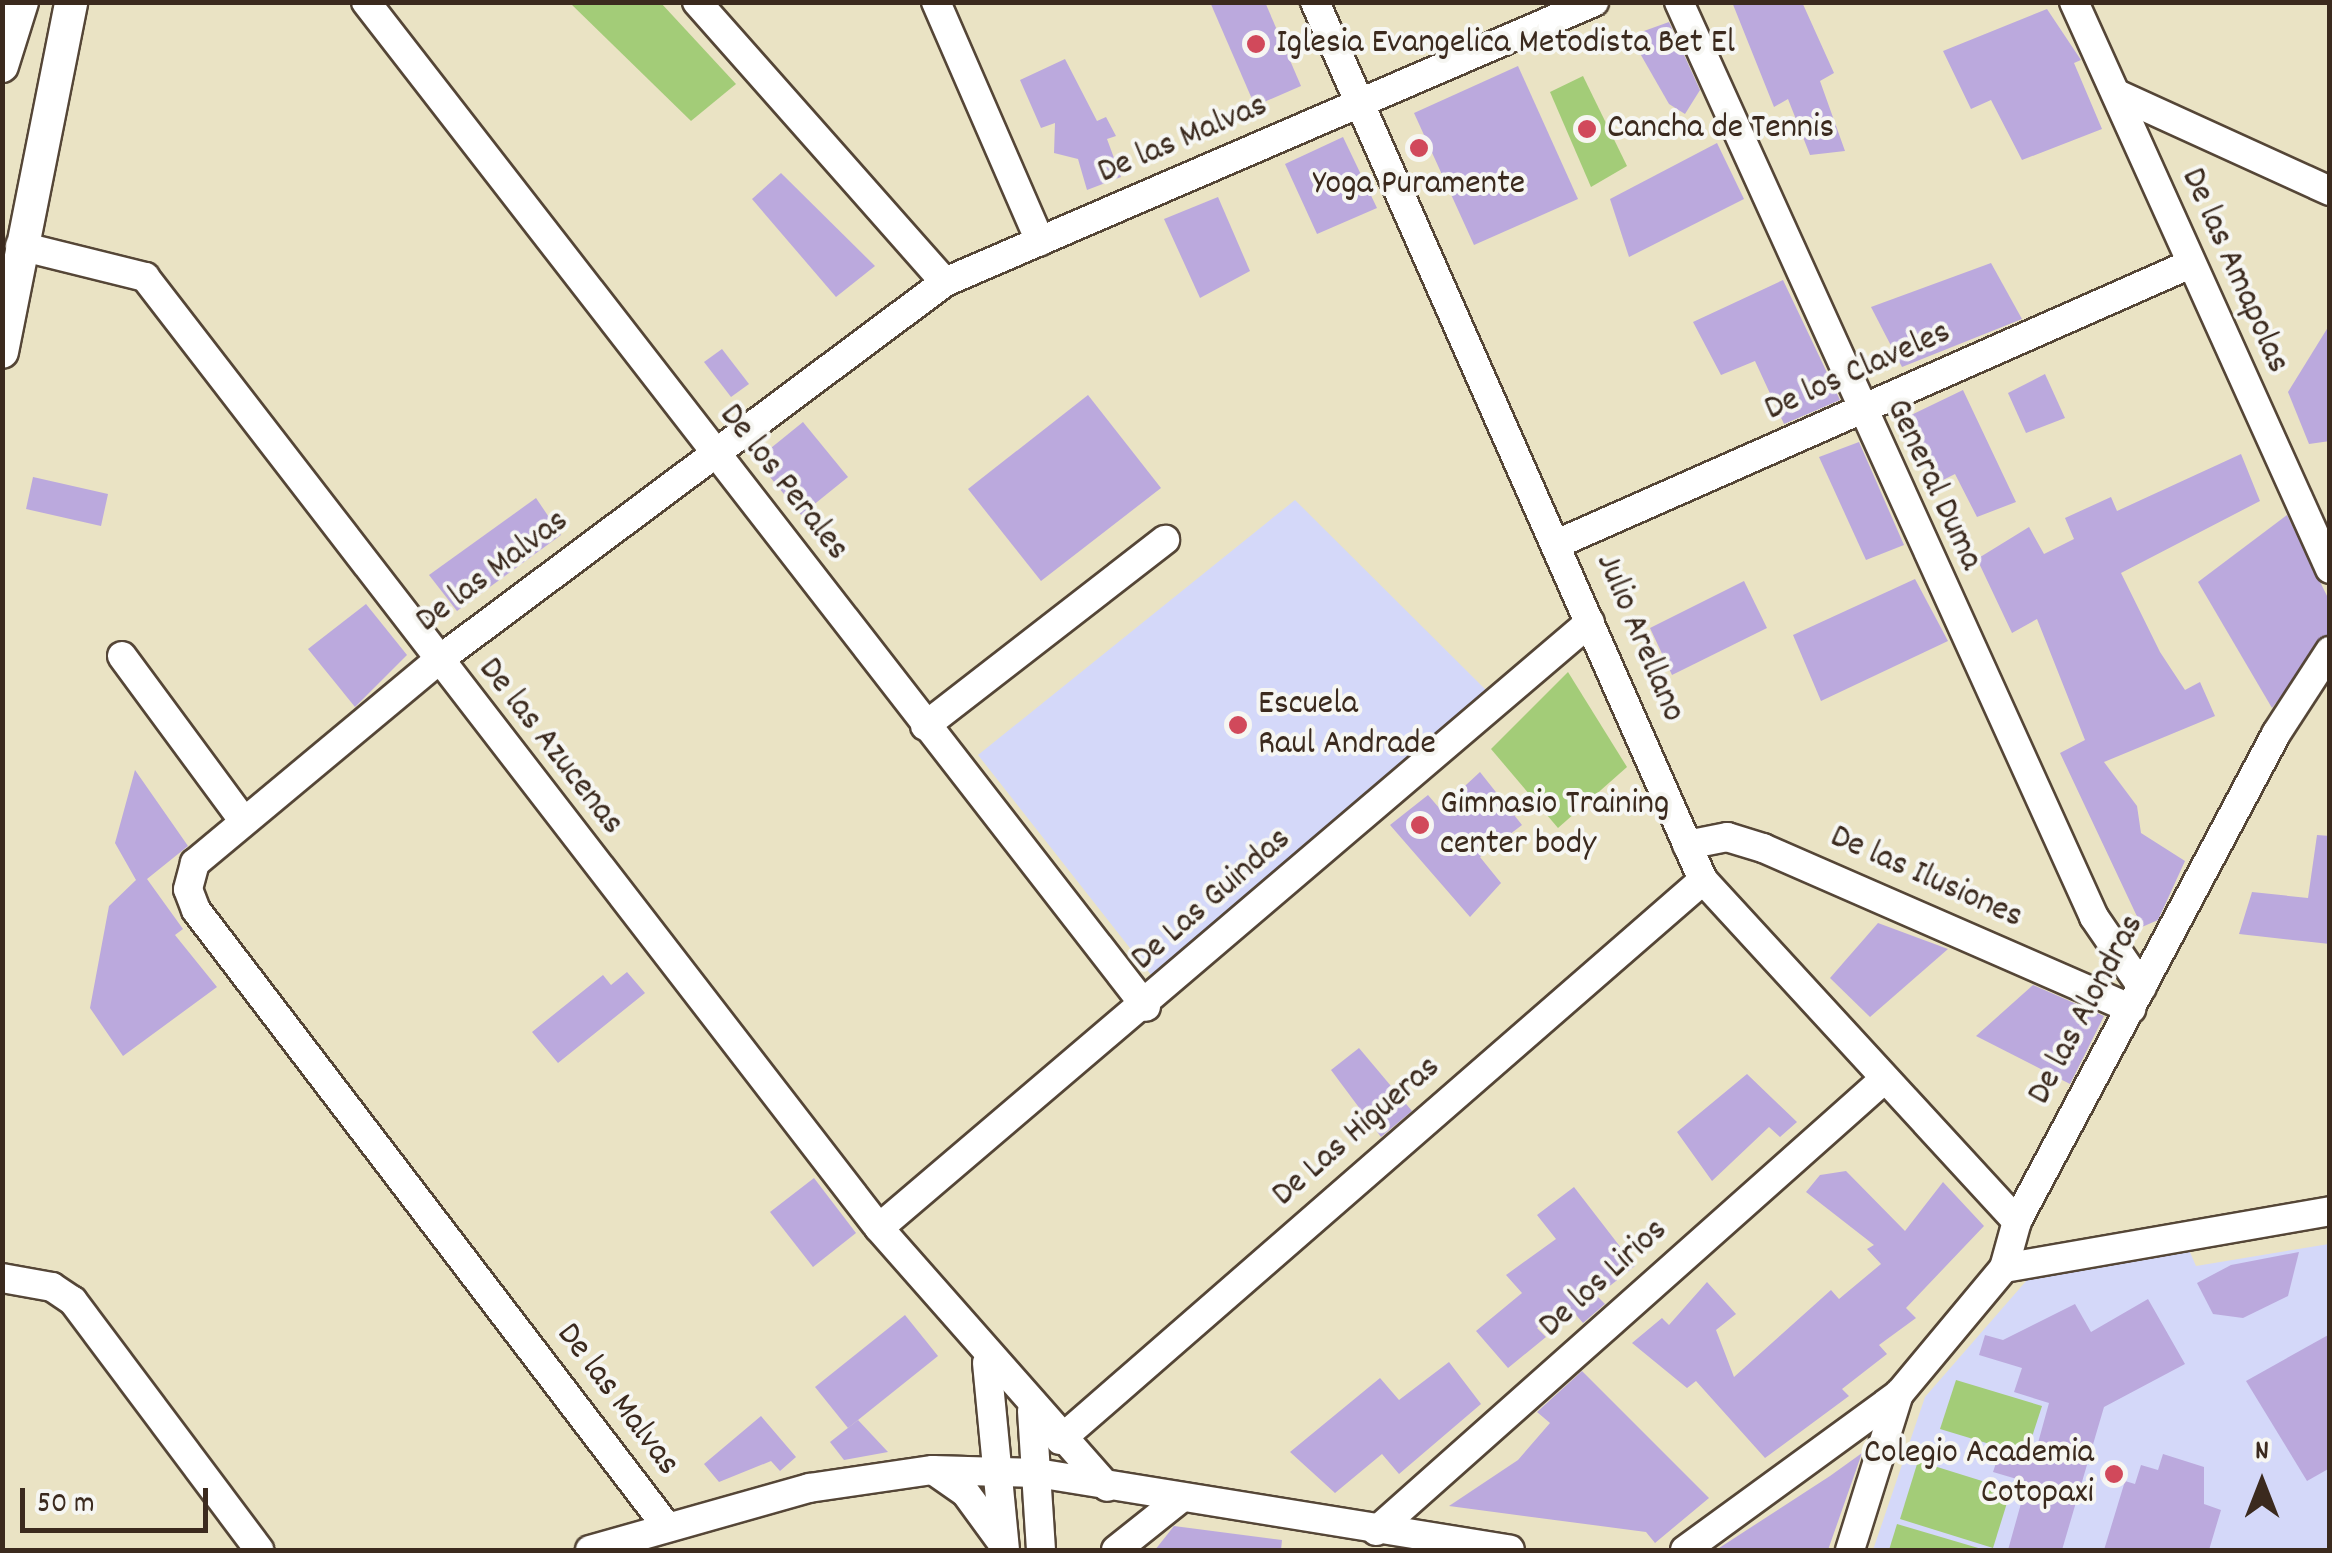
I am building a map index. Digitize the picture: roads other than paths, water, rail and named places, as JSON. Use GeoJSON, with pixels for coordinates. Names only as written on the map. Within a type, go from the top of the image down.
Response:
{"type":"FeatureCollection","features":[{"type":"Feature","properties":{"kind":"main road"},"geometry":{"type":"LineString","coordinates":[[2,66],[22,2]]}},
{"type":"Feature","properties":{"kind":"main road"},"geometry":{"type":"LineString","coordinates":[[2,352],[71,2]]}},
{"type":"Feature","properties":{"kind":"street","name":"De los Perales"},"geometry":{"type":"LineString","coordinates":[[366,2],[711,454],[1146,1007]]}},
{"type":"Feature","properties":{"kind":"street"},"geometry":{"type":"LineString","coordinates":[[696,2],[945,282]]}},
{"type":"Feature","properties":{"kind":"street"},"geometry":{"type":"LineString","coordinates":[[936,2],[1040,241]]}},
{"type":"Feature","properties":{"kind":"street","name":"Julio Arellano"},"geometry":{"type":"LineString","coordinates":[[1315,2],[1559,543],[1703,880],[1882,1082],[2017,1221]]}},
{"type":"Feature","properties":{"kind":"street","name":"De las Malvas"},"geometry":{"type":"LineString","coordinates":[[668,1527],[196,910],[188,875],[244,820],[436,662],[945,282],[1594,2]]}},
{"type":"Feature","properties":{"kind":"street","name":"General Duma"},"geometry":{"type":"LineString","coordinates":[[1679,2],[1858,414],[2094,917],[2136,998]]}},
{"type":"Feature","properties":{"kind":"street","name":"De las Amapolas"},"geometry":{"type":"LineString","coordinates":[[2074,2],[2117,94],[2186,266],[2330,569]]}},
{"type":"Feature","properties":{"kind":"street"},"geometry":{"type":"LineString","coordinates":[[2117,94],[2330,191]]}},
{"type":"Feature","properties":{"kind":"street","name":"De las Azucenas"},"geometry":{"type":"LineString","coordinates":[[20,246],[145,277],[436,662],[879,1228],[1032,1412],[1107,1487]]}},
{"type":"Feature","properties":{"kind":"street","name":"De los Claveles"},"geometry":{"type":"LineString","coordinates":[[1559,543],[2186,266]]}},
{"type":"Feature","properties":{"kind":"street"},"geometry":{"type":"LineString","coordinates":[[925,726],[1165,540]]}},
{"type":"Feature","properties":{"kind":"street","name":"De Las Guindas"},"geometry":{"type":"LineString","coordinates":[[879,1228],[1146,1007],[1590,622]]}},
{"type":"Feature","properties":{"kind":"street","name":"De las Alondras"},"geometry":{"type":"LineString","coordinates":[[1685,1550],[1899,1394],[2004,1268],[2017,1221],[2136,998],[2330,651]]}},
{"type":"Feature","properties":{"kind":"street"},"geometry":{"type":"LineString","coordinates":[[122,656],[244,820]]}},
{"type":"Feature","properties":{"kind":"street","name":"De las Ilusiones"},"geometry":{"type":"LineString","coordinates":[[1687,845],[1727,837],[1763,848],[2136,998]]}},
{"type":"Feature","properties":{"kind":"street","name":"De Las Higueras"},"geometry":{"type":"LineString","coordinates":[[1060,1440],[1703,880]]}},
{"type":"Feature","properties":{"kind":"street","name":"De los Lirios"},"geometry":{"type":"LineString","coordinates":[[1376,1531],[1882,1082]]}},
{"type":"Feature","properties":{"kind":"street"},"geometry":{"type":"LineString","coordinates":[[2004,1268],[2330,1211]]}},
{"type":"Feature","properties":{"kind":"street"},"geometry":{"type":"LineString","coordinates":[[2,1278],[73,1301],[258,1550]]}},
{"type":"Feature","properties":{"kind":"street"},"geometry":{"type":"LineString","coordinates":[[985,1356],[1002,1470],[1005,1548]]}},
{"type":"Feature","properties":{"kind":"street","name":"De las Alondras"},"geometry":{"type":"LineString","coordinates":[[1850,1550],[1899,1394]]}},
{"type":"Feature","properties":{"kind":"street"},"geometry":{"type":"LineString","coordinates":[[1032,1412],[1042,1550]]}},
{"type":"Feature","properties":{"kind":"street"},"geometry":{"type":"LineString","coordinates":[[932,1470],[964,1492],[1005,1548]]}},
{"type":"Feature","properties":{"kind":"street"},"geometry":{"type":"LineString","coordinates":[[590,1550],[808,1488],[932,1470],[1037,1474],[1510,1550]]}},
{"type":"Feature","properties":{"kind":"street"},"geometry":{"type":"LineString","coordinates":[[1116,1550],[1180,1499]]}},
{"type":"Feature","properties":{"kind":"place","name":"Iglesia Evangelica Metodista Bet El"},"geometry":{"type":"Point","coordinates":[1256,44]}},
{"type":"Feature","properties":{"kind":"place","name":"Cancha de Tennis"},"geometry":{"type":"Point","coordinates":[1587,129]}},
{"type":"Feature","properties":{"kind":"place","name":"Yoga Puramente"},"geometry":{"type":"Point","coordinates":[1419,148]}},
{"type":"Feature","properties":{"kind":"place","name":"Escuela Raul Andrade"},"geometry":{"type":"Point","coordinates":[1238,725]}},
{"type":"Feature","properties":{"kind":"place","name":"Gimnasio Training center body"},"geometry":{"type":"Point","coordinates":[1420,825]}},
{"type":"Feature","properties":{"kind":"place","name":"Colegio Academia Cotopaxi"},"geometry":{"type":"Point","coordinates":[2114,1474]}}]}
